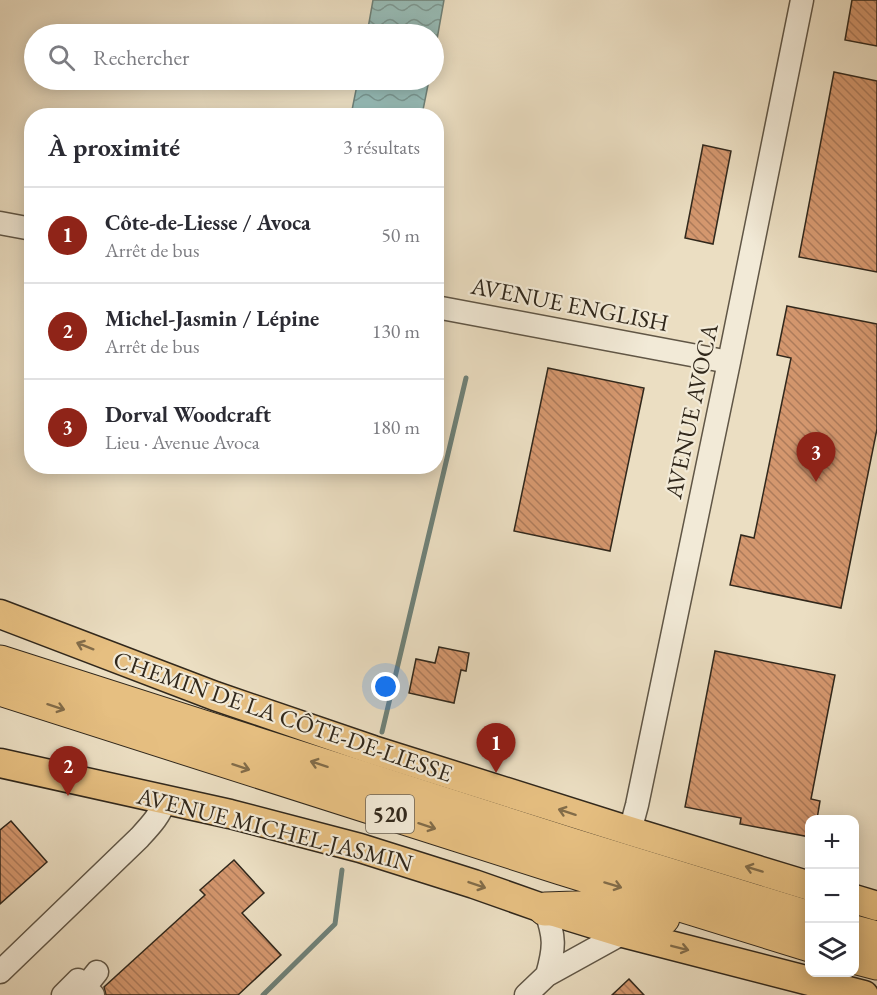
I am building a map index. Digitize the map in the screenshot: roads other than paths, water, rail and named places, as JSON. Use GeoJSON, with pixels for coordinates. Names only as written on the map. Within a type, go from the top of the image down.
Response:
{"type":"FeatureCollection","features":[{"type":"Feature","properties":{"kind":"highway"},"geometry":{"type":"LineString","coordinates":[[0,651],[116,699]]}},
{"type":"Feature","properties":{"kind":"highway","name":"520"},"geometry":{"type":"LineString","coordinates":[[0,662],[572,846],[805,916]]}},
{"type":"Feature","properties":{"kind":"highway","name":"520"},"geometry":{"type":"LineString","coordinates":[[0,689],[549,865],[795,940]]}},
{"type":"Feature","properties":{"kind":"highway"},"geometry":{"type":"LineString","coordinates":[[545,909],[605,907],[795,940]]}},
{"type":"Feature","properties":{"kind":"highway"},"geometry":{"type":"LineString","coordinates":[[859,933],[877,938]]}},
{"type":"Feature","properties":{"kind":"highway"},"geometry":{"type":"LineString","coordinates":[[859,958],[877,963]]}},
{"type":"Feature","properties":{"kind":"main road","name":"CHEMIN DE LA CÔTE-DE-LIESSE"},"geometry":{"type":"LineString","coordinates":[[0,614],[250,708],[373,750],[805,884]]}},
{"type":"Feature","properties":{"kind":"main road","name":"AVENUE MICHEL-JASMIN"},"geometry":{"type":"LineString","coordinates":[[0,763],[230,814],[360,848],[545,909]]}},
{"type":"Feature","properties":{"kind":"main road"},"geometry":{"type":"LineString","coordinates":[[859,900],[877,906]]}},
{"type":"Feature","properties":{"kind":"main road"},"geometry":{"type":"LineString","coordinates":[[545,909],[623,933],[864,995]]}},
{"type":"Feature","properties":{"kind":"street","name":"AVENUE AVOCA"},"geometry":{"type":"LineString","coordinates":[[630,831],[729,362],[802,0]]}},
{"type":"Feature","properties":{"kind":"street"},"geometry":{"type":"LineString","coordinates":[[0,223],[24,228]]}},
{"type":"Feature","properties":{"kind":"street","name":"AVENUE ENGLISH"},"geometry":{"type":"LineString","coordinates":[[444,309],[729,362]]}},
{"type":"Feature","properties":{"kind":"street"},"geometry":{"type":"LineString","coordinates":[[0,972],[139,838],[156,820],[165,800]]}},
{"type":"Feature","properties":{"kind":"street"},"geometry":{"type":"LineString","coordinates":[[545,909],[553,933],[553,953],[547,975]]}},
{"type":"Feature","properties":{"kind":"street"},"geometry":{"type":"LineString","coordinates":[[526,995],[547,975],[623,933]]}},
{"type":"Feature","properties":{"kind":"street"},"geometry":{"type":"LineString","coordinates":[[63,995],[78,980],[91,984]]}},
{"type":"Feature","properties":{"kind":"water"},"geometry":{"type":"Polygon","coordinates":[[[373,0],[444,0],[440,24],[369,24],[373,0]]]}},
{"type":"Feature","properties":{"kind":"water"},"geometry":{"type":"Polygon","coordinates":[[[356,90],[427,90],[423,108],[352,108],[356,90]]]}},
{"type":"Feature","properties":{"kind":"waterway"},"geometry":{"type":"LineString","coordinates":[[444,471],[466,378]]}},
{"type":"Feature","properties":{"kind":"waterway"},"geometry":{"type":"LineString","coordinates":[[382,732],[443,474]]}},
{"type":"Feature","properties":{"kind":"waterway"},"geometry":{"type":"LineString","coordinates":[[263,995],[335,924],[342,870]]}},
{"type":"Feature","properties":{"kind":"place","name":"Dorval Woodcraft"},"geometry":{"type":"Point","coordinates":[816,482]}},
{"type":"Feature","properties":{"kind":"place","name":"Côte-de-Liesse / Avoca"},"geometry":{"type":"Point","coordinates":[496,773]}},
{"type":"Feature","properties":{"kind":"place","name":"Michel-Jasmin / Lépine"},"geometry":{"type":"Point","coordinates":[68,796]}}]}
